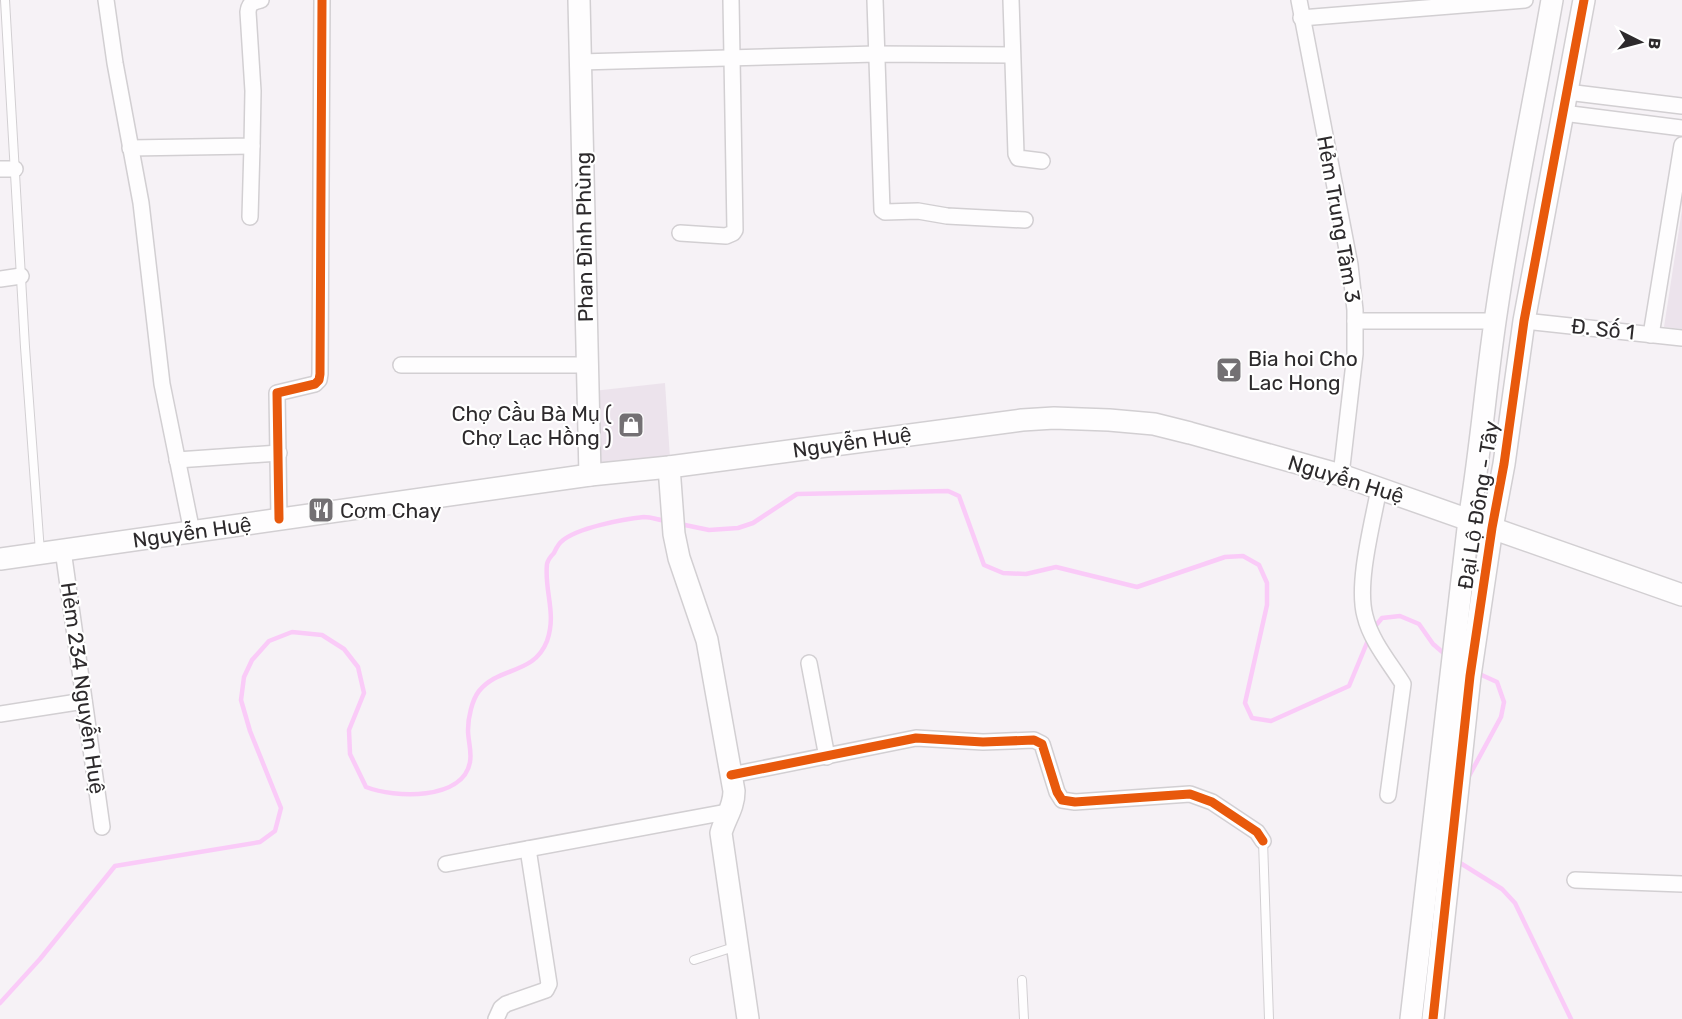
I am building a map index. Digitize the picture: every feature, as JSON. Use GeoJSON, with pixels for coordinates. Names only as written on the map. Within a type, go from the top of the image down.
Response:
{"type":"FeatureCollection","features":[{"type":"Feature","properties":{"kind":"street"},"geometry":{"type":"LineString","coordinates":[[106,0],[146,241],[162,384],[192,532]]}},
{"type":"Feature","properties":{"kind":"street"},"geometry":{"type":"LineString","coordinates":[[279,519],[277,393],[315,384],[320,374],[322,0]]}},
{"type":"Feature","properties":{"kind":"street","name":"Phan Đình Phùng"},"geometry":{"type":"LineString","coordinates":[[579,0],[590,475]]}},
{"type":"Feature","properties":{"kind":"street"},"geometry":{"type":"LineString","coordinates":[[680,232],[726,236],[735,230],[731,0]]}},
{"type":"Feature","properties":{"kind":"street"},"geometry":{"type":"LineString","coordinates":[[875,0],[882,210],[1025,220]]}},
{"type":"Feature","properties":{"kind":"street"},"geometry":{"type":"LineString","coordinates":[[1011,0],[1016,154],[1018,158],[1042,160]]}},
{"type":"Feature","properties":{"kind":"street","name":"Hẻm Trung Tâm 3"},"geometry":{"type":"LineString","coordinates":[[1299,0],[1350,265],[1355,321],[1355,354],[1341,475]]}},
{"type":"Feature","properties":{"kind":"street"},"geometry":{"type":"LineString","coordinates":[[1301,18],[1525,0]]}},
{"type":"Feature","properties":{"kind":"street","name":"Đại Lộ Đông - Tây"},"geometry":{"type":"LineString","coordinates":[[1411,1019],[1469,520],[1479,461],[1495,321],[1513,207],[1552,0]]}},
{"type":"Feature","properties":{"kind":"street","name":"Đại Lộ Đông - Tây"},"geometry":{"type":"LineString","coordinates":[[1433,1019],[1471,668],[1504,464],[1524,321],[1584,0]]}},
{"type":"Feature","properties":{"kind":"street"},"geometry":{"type":"LineString","coordinates":[[250,2],[253,91],[250,217]]}},
{"type":"Feature","properties":{"kind":"street"},"geometry":{"type":"LineString","coordinates":[[580,62],[876,54],[1012,55]]}},
{"type":"Feature","properties":{"kind":"street"},"geometry":{"type":"LineString","coordinates":[[1566,92],[1682,106]]}},
{"type":"Feature","properties":{"kind":"street"},"geometry":{"type":"LineString","coordinates":[[1563,113],[1682,128]]}},
{"type":"Feature","properties":{"kind":"street"},"geometry":{"type":"LineString","coordinates":[[1652,335],[1682,145]]}},
{"type":"Feature","properties":{"kind":"street"},"geometry":{"type":"LineString","coordinates":[[130,148],[252,146]]}},
{"type":"Feature","properties":{"kind":"street"},"geometry":{"type":"LineString","coordinates":[[0,279],[21,276]]}},
{"type":"Feature","properties":{"kind":"street"},"geometry":{"type":"LineString","coordinates":[[1355,321],[1495,321]]}},
{"type":"Feature","properties":{"kind":"street","name":"Đ. Số 1"},"geometry":{"type":"LineString","coordinates":[[1524,321],[1682,338]]}},
{"type":"Feature","properties":{"kind":"street"},"geometry":{"type":"LineString","coordinates":[[401,365],[586,365]]}},
{"type":"Feature","properties":{"kind":"street","name":"Nguyễn Huệ"},"geometry":{"type":"LineString","coordinates":[[0,559],[590,475],[669,467],[1022,420],[1054,418],[1154,424],[1341,475],[1682,595]]}},
{"type":"Feature","properties":{"kind":"street"},"geometry":{"type":"LineString","coordinates":[[177,460],[279,453]]}},
{"type":"Feature","properties":{"kind":"street"},"geometry":{"type":"LineString","coordinates":[[669,467],[674,534],[679,558],[707,640],[734,791],[732,811],[721,833],[748,1019]]}},
{"type":"Feature","properties":{"kind":"street"},"geometry":{"type":"LineString","coordinates":[[1379,488],[1365,571],[1365,615],[1373,636],[1403,684],[1388,795]]}},
{"type":"Feature","properties":{"kind":"street","name":"Hẻm 234 Nguyễn Huệ"},"geometry":{"type":"LineString","coordinates":[[63,550],[102,827]]}},
{"type":"Feature","properties":{"kind":"street"},"geometry":{"type":"LineString","coordinates":[[809,663],[827,757]]}},
{"type":"Feature","properties":{"kind":"street"},"geometry":{"type":"LineString","coordinates":[[0,714],[84,701]]}},
{"type":"Feature","properties":{"kind":"street"},"geometry":{"type":"LineString","coordinates":[[731,775],[916,738],[983,742],[1039,741],[1044,747],[1057,792],[1062,800],[1075,802],[1190,794],[1201,796],[1257,832],[1263,841]]}},
{"type":"Feature","properties":{"kind":"street"},"geometry":{"type":"LineString","coordinates":[[446,864],[732,811]]}},
{"type":"Feature","properties":{"kind":"street"},"geometry":{"type":"LineString","coordinates":[[496,1019],[501,1008],[506,1004],[546,990],[549,984],[528,849]]}},
{"type":"Feature","properties":{"kind":"street"},"geometry":{"type":"LineString","coordinates":[[1575,880],[1682,884]]}},
{"type":"Feature","properties":{"kind":"lane"},"geometry":{"type":"LineString","coordinates":[[5,0],[7,169],[21,276],[40,553]]}},
{"type":"Feature","properties":{"kind":"lane"},"geometry":{"type":"LineString","coordinates":[[1263,841],[1269,1019]]}},
{"type":"Feature","properties":{"kind":"lane"},"geometry":{"type":"LineString","coordinates":[[694,960],[738,946]]}},
{"type":"Feature","properties":{"kind":"lane"},"geometry":{"type":"LineString","coordinates":[[1022,980],[1024,1019]]}},
{"type":"Feature","properties":{"kind":"shaded area"},"geometry":{"type":"Polygon","coordinates":[[[1682,210],[1682,329],[1664,327],[1682,210]]]}},
{"type":"Feature","properties":{"kind":"shaded area","name":"Chợ Cầu Bà Mụ ( Chợ Lạc Hồng )"},"geometry":{"type":"Polygon","coordinates":[[[665,383],[670,458],[596,468],[593,391],[665,383]]]}},
{"type":"Feature","properties":{"kind":"waterway"},"geometry":{"type":"LineString","coordinates":[[680,524],[709,530],[738,528],[753,523],[797,494],[948,491],[959,496],[984,565],[1003,573],[1026,574],[1056,567],[1137,587],[1225,557],[1243,556],[1259,565],[1267,583],[1267,605],[1245,703],[1252,718],[1271,721],[1349,686],[1369,638]]}},
{"type":"Feature","properties":{"kind":"waterway"},"geometry":{"type":"LineString","coordinates":[[0,1003],[40,959],[115,866],[260,842],[275,831],[281,808],[250,731],[241,700],[244,677],[252,660],[269,641],[292,632],[322,635],[344,649],[358,667],[364,693],[349,730],[350,754],[366,787],[378,791],[409,794],[441,790],[455,784],[465,775],[470,762],[469,720],[472,704],[479,691],[496,677],[534,660],[547,641],[551,621],[547,564],[559,544],[578,532],[613,522],[644,517],[666,521]]}},
{"type":"Feature","properties":{"kind":"waterway"},"geometry":{"type":"LineString","coordinates":[[1372,630],[1382,618],[1400,616],[1419,624],[1433,644],[1447,656]]}},
{"type":"Feature","properties":{"kind":"waterway"},"geometry":{"type":"LineString","coordinates":[[1468,778],[1501,717],[1504,702],[1497,682],[1475,672]]}},
{"type":"Feature","properties":{"kind":"waterway"},"geometry":{"type":"LineString","coordinates":[[1457,861],[1502,889],[1515,903],[1571,1019]]}},
{"type":"Feature","properties":{"kind":"cycle path"},"geometry":{"type":"LineString","coordinates":[[279,519],[277,393],[315,384],[320,374],[322,0]]}},
{"type":"Feature","properties":{"kind":"cycle path"},"geometry":{"type":"LineString","coordinates":[[1433,1019],[1470,676],[1524,321],[1584,0]]}},
{"type":"Feature","properties":{"kind":"cycle path"},"geometry":{"type":"LineString","coordinates":[[731,775],[916,738],[983,742],[1034,740],[1042,744],[1057,792],[1062,800],[1075,802],[1190,794],[1212,802],[1257,832],[1263,841]]}},
{"type":"Feature","properties":{"kind":"place","name":"Bia hoi Cho Lac Hong"},"geometry":{"type":"Point","coordinates":[1229,370]}},
{"type":"Feature","properties":{"kind":"place","name":"Chợ Cầu Bà Mụ ( Chợ Lạc Hồng )"},"geometry":{"type":"Point","coordinates":[631,425]}},
{"type":"Feature","properties":{"kind":"place","name":"Cơm Chay"},"geometry":{"type":"Point","coordinates":[321,510]}}]}
